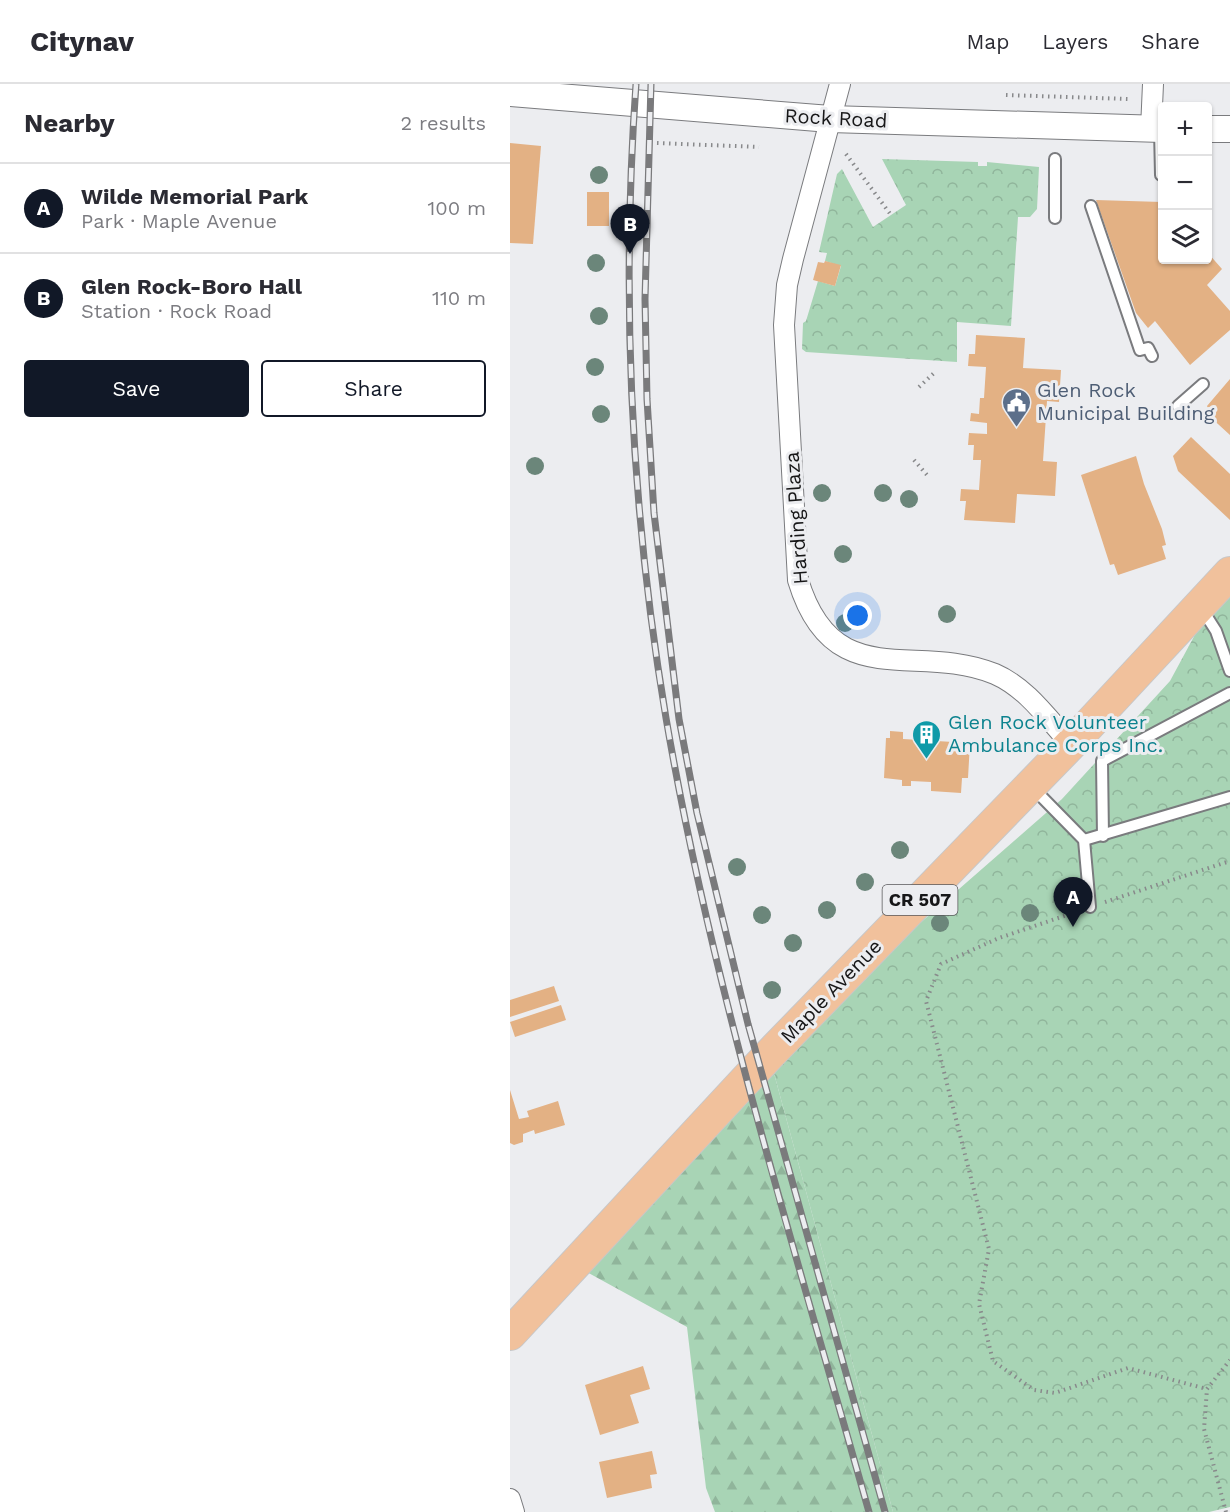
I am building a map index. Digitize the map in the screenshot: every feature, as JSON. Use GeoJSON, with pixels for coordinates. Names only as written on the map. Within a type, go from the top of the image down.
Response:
{"type":"FeatureCollection","features":[{"type":"Feature","properties":{"kind":"main road","name":"Maple Avenue"},"geometry":{"type":"LineString","coordinates":[[510,1334],[769,1055],[1031,786],[1230,573]]}},
{"type":"Feature","properties":{"kind":"street","name":"Harding Plaza"},"geometry":{"type":"LineString","coordinates":[[840,84],[793,259],[787,285],[784,325],[798,580],[805,603],[818,625],[835,641],[854,652],[877,660],[966,666],[996,674],[1020,688],[1071,744]]}},
{"type":"Feature","properties":{"kind":"street"},"geometry":{"type":"LineString","coordinates":[[1153,84],[1158,129]]}},
{"type":"Feature","properties":{"kind":"street","name":"Rock Road"},"geometry":{"type":"LineString","coordinates":[[510,93],[830,119],[1158,129]]}},
{"type":"Feature","properties":{"kind":"street"},"geometry":{"type":"LineString","coordinates":[[1212,129],[1230,129]]}},
{"type":"Feature","properties":{"kind":"street"},"geometry":{"type":"LineString","coordinates":[[510,1499],[514,1512]]}},
{"type":"Feature","properties":{"kind":"lane"},"geometry":{"type":"LineString","coordinates":[[1056,159],[1056,218]]}},
{"type":"Feature","properties":{"kind":"lane"},"geometry":{"type":"LineString","coordinates":[[1091,206],[1140,350],[1148,348],[1152,356]]}},
{"type":"Feature","properties":{"kind":"lane"},"geometry":{"type":"LineString","coordinates":[[1178,406],[1203,384]]}},
{"type":"Feature","properties":{"kind":"lane"},"geometry":{"type":"LineString","coordinates":[[1200,606],[1216,630],[1230,671]]}},
{"type":"Feature","properties":{"kind":"lane"},"geometry":{"type":"LineString","coordinates":[[1103,836],[1102,761],[1230,693]]}},
{"type":"Feature","properties":{"kind":"lane"},"geometry":{"type":"LineString","coordinates":[[1031,786],[1084,840],[1090,907]]}},
{"type":"Feature","properties":{"kind":"lane"},"geometry":{"type":"LineString","coordinates":[[1084,840],[1230,797]]}},
{"type":"Feature","properties":{"kind":"path"},"geometry":{"type":"LineString","coordinates":[[1006,95],[1128,99]]}},
{"type":"Feature","properties":{"kind":"path"},"geometry":{"type":"LineString","coordinates":[[657,143],[759,147]]}},
{"type":"Feature","properties":{"kind":"path"},"geometry":{"type":"LineString","coordinates":[[846,154],[891,215]]}},
{"type":"Feature","properties":{"kind":"path"},"geometry":{"type":"LineString","coordinates":[[919,387],[934,373]]}},
{"type":"Feature","properties":{"kind":"path"},"geometry":{"type":"LineString","coordinates":[[914,460],[927,475]]}},
{"type":"Feature","properties":{"kind":"path"},"geometry":{"type":"LineString","coordinates":[[1207,1389],[1128,1368],[1056,1392],[1034,1390],[993,1361],[978,1304],[988,1249],[926,1001],[941,964],[999,938],[1230,861]]}},
{"type":"Feature","properties":{"kind":"path"},"geometry":{"type":"LineString","coordinates":[[1226,1512],[1204,1429],[1207,1389],[1230,1360]]}},
{"type":"Feature","properties":{"kind":"green space"},"geometry":{"type":"Polygon","coordinates":[[[882,159],[978,162],[978,166],[987,166],[987,162],[1039,167],[1037,209],[1030,217],[1018,217],[1011,326],[957,322],[957,362],[806,352],[802,349],[803,323],[806,321],[818,281],[835,286],[841,266],[825,261],[827,253],[819,252],[837,174],[842,169],[873,227],[906,205],[882,159]]]}},
{"type":"Feature","properties":{"kind":"green space"},"geometry":{"type":"Polygon","coordinates":[[[1225,579],[1230,595],[1230,1507],[1209,1512],[893,1512],[769,1055],[1062,799],[1170,681],[1225,579]]]}},
{"type":"Feature","properties":{"kind":"green space"},"geometry":{"type":"Polygon","coordinates":[[[769,1055],[893,1512],[715,1512],[706,1488],[687,1327],[574,1265],[769,1055]]]}},
{"type":"Feature","properties":{"kind":"building"},"geometry":{"type":"Polygon","coordinates":[[[510,143],[541,146],[533,244],[510,243],[510,143]]]}},
{"type":"Feature","properties":{"kind":"building"},"geometry":{"type":"Polygon","coordinates":[[[587,192],[609,192],[609,226],[587,226],[587,192]]]}},
{"type":"Feature","properties":{"kind":"building"},"geometry":{"type":"Polygon","coordinates":[[[1096,200],[1158,202],[1158,264],[1212,264],[1212,258],[1222,269],[1207,285],[1230,311],[1230,330],[1190,365],[1155,321],[1148,328],[1136,313],[1096,200]]]}},
{"type":"Feature","properties":{"kind":"building"},"geometry":{"type":"Polygon","coordinates":[[[825,261],[841,265],[835,286],[813,280],[818,262],[824,263],[825,261]]]}},
{"type":"Feature","properties":{"kind":"building","name":"Glen Rock Municipal Building"},"geometry":{"type":"Polygon","coordinates":[[[976,335],[1025,338],[1023,368],[1061,370],[1059,402],[1047,401],[1043,461],[1057,462],[1055,496],[1017,494],[1015,523],[964,520],[966,501],[960,501],[961,489],[979,490],[981,460],[973,460],[974,445],[968,445],[969,433],[987,434],[987,423],[970,421],[971,413],[979,414],[980,398],[984,398],[986,367],[968,366],[969,354],[975,354],[976,335]]]}},
{"type":"Feature","properties":{"kind":"building"},"geometry":{"type":"Polygon","coordinates":[[[1230,379],[1230,435],[1207,414],[1209,411],[1207,406],[1230,379]]]}},
{"type":"Feature","properties":{"kind":"building"},"geometry":{"type":"Polygon","coordinates":[[[1191,437],[1230,474],[1230,520],[1178,471],[1173,456],[1191,437]]]}},
{"type":"Feature","properties":{"kind":"building"},"geometry":{"type":"Polygon","coordinates":[[[1136,456],[1144,484],[1162,529],[1166,545],[1162,546],[1166,559],[1118,575],[1114,564],[1110,565],[1081,475],[1136,456]]]}},
{"type":"Feature","properties":{"kind":"building","name":"Glen Rock Volunteer Ambulance Corps Inc."},"geometry":{"type":"Polygon","coordinates":[[[890,731],[903,732],[903,739],[970,743],[968,778],[962,778],[961,793],[931,791],[931,782],[911,781],[911,786],[902,786],[902,780],[884,778],[886,738],[890,738],[890,731]]]}},
{"type":"Feature","properties":{"kind":"building"},"geometry":{"type":"Polygon","coordinates":[[[554,986],[559,1001],[510,1017],[510,1000],[554,986]]]}},
{"type":"Feature","properties":{"kind":"building"},"geometry":{"type":"Polygon","coordinates":[[[561,1005],[566,1020],[515,1037],[510,1022],[561,1005]]]}},
{"type":"Feature","properties":{"kind":"building"},"geometry":{"type":"Polygon","coordinates":[[[510,1090],[519,1119],[529,1117],[527,1111],[558,1101],[565,1125],[535,1134],[534,1130],[523,1134],[523,1142],[514,1145],[510,1143],[510,1090]]]}},
{"type":"Feature","properties":{"kind":"building"},"geometry":{"type":"Polygon","coordinates":[[[643,1366],[650,1389],[630,1395],[639,1423],[600,1435],[585,1385],[643,1366]]]}},
{"type":"Feature","properties":{"kind":"building"},"geometry":{"type":"Polygon","coordinates":[[[652,1451],[657,1474],[650,1475],[652,1488],[607,1498],[599,1462],[652,1451]]]}},
{"type":"Feature","properties":{"kind":"railway"},"geometry":{"type":"LineString","coordinates":[[636,84],[629,243],[632,402],[644,561],[666,718],[685,819],[731,1018],[784,1217],[869,1512]]}},
{"type":"Feature","properties":{"kind":"railway"},"geometry":{"type":"LineString","coordinates":[[651,84],[645,299],[647,399],[654,513],[679,719],[697,813],[748,1024],[885,1512]]}},
{"type":"Feature","properties":{"kind":"place","name":"Glen Rock-Boro Hall"},"geometry":{"type":"Point","coordinates":[630,254]}},
{"type":"Feature","properties":{"kind":"place","name":"Glen Rock Municipal Building"},"geometry":{"type":"Point","coordinates":[1016,428]}},
{"type":"Feature","properties":{"kind":"place","name":"Glen Rock Volunteer Ambulance Corps Inc."},"geometry":{"type":"Point","coordinates":[927,760]}},
{"type":"Feature","properties":{"kind":"place","name":"Wilde Memorial Park"},"geometry":{"type":"Point","coordinates":[1073,927]}}]}
